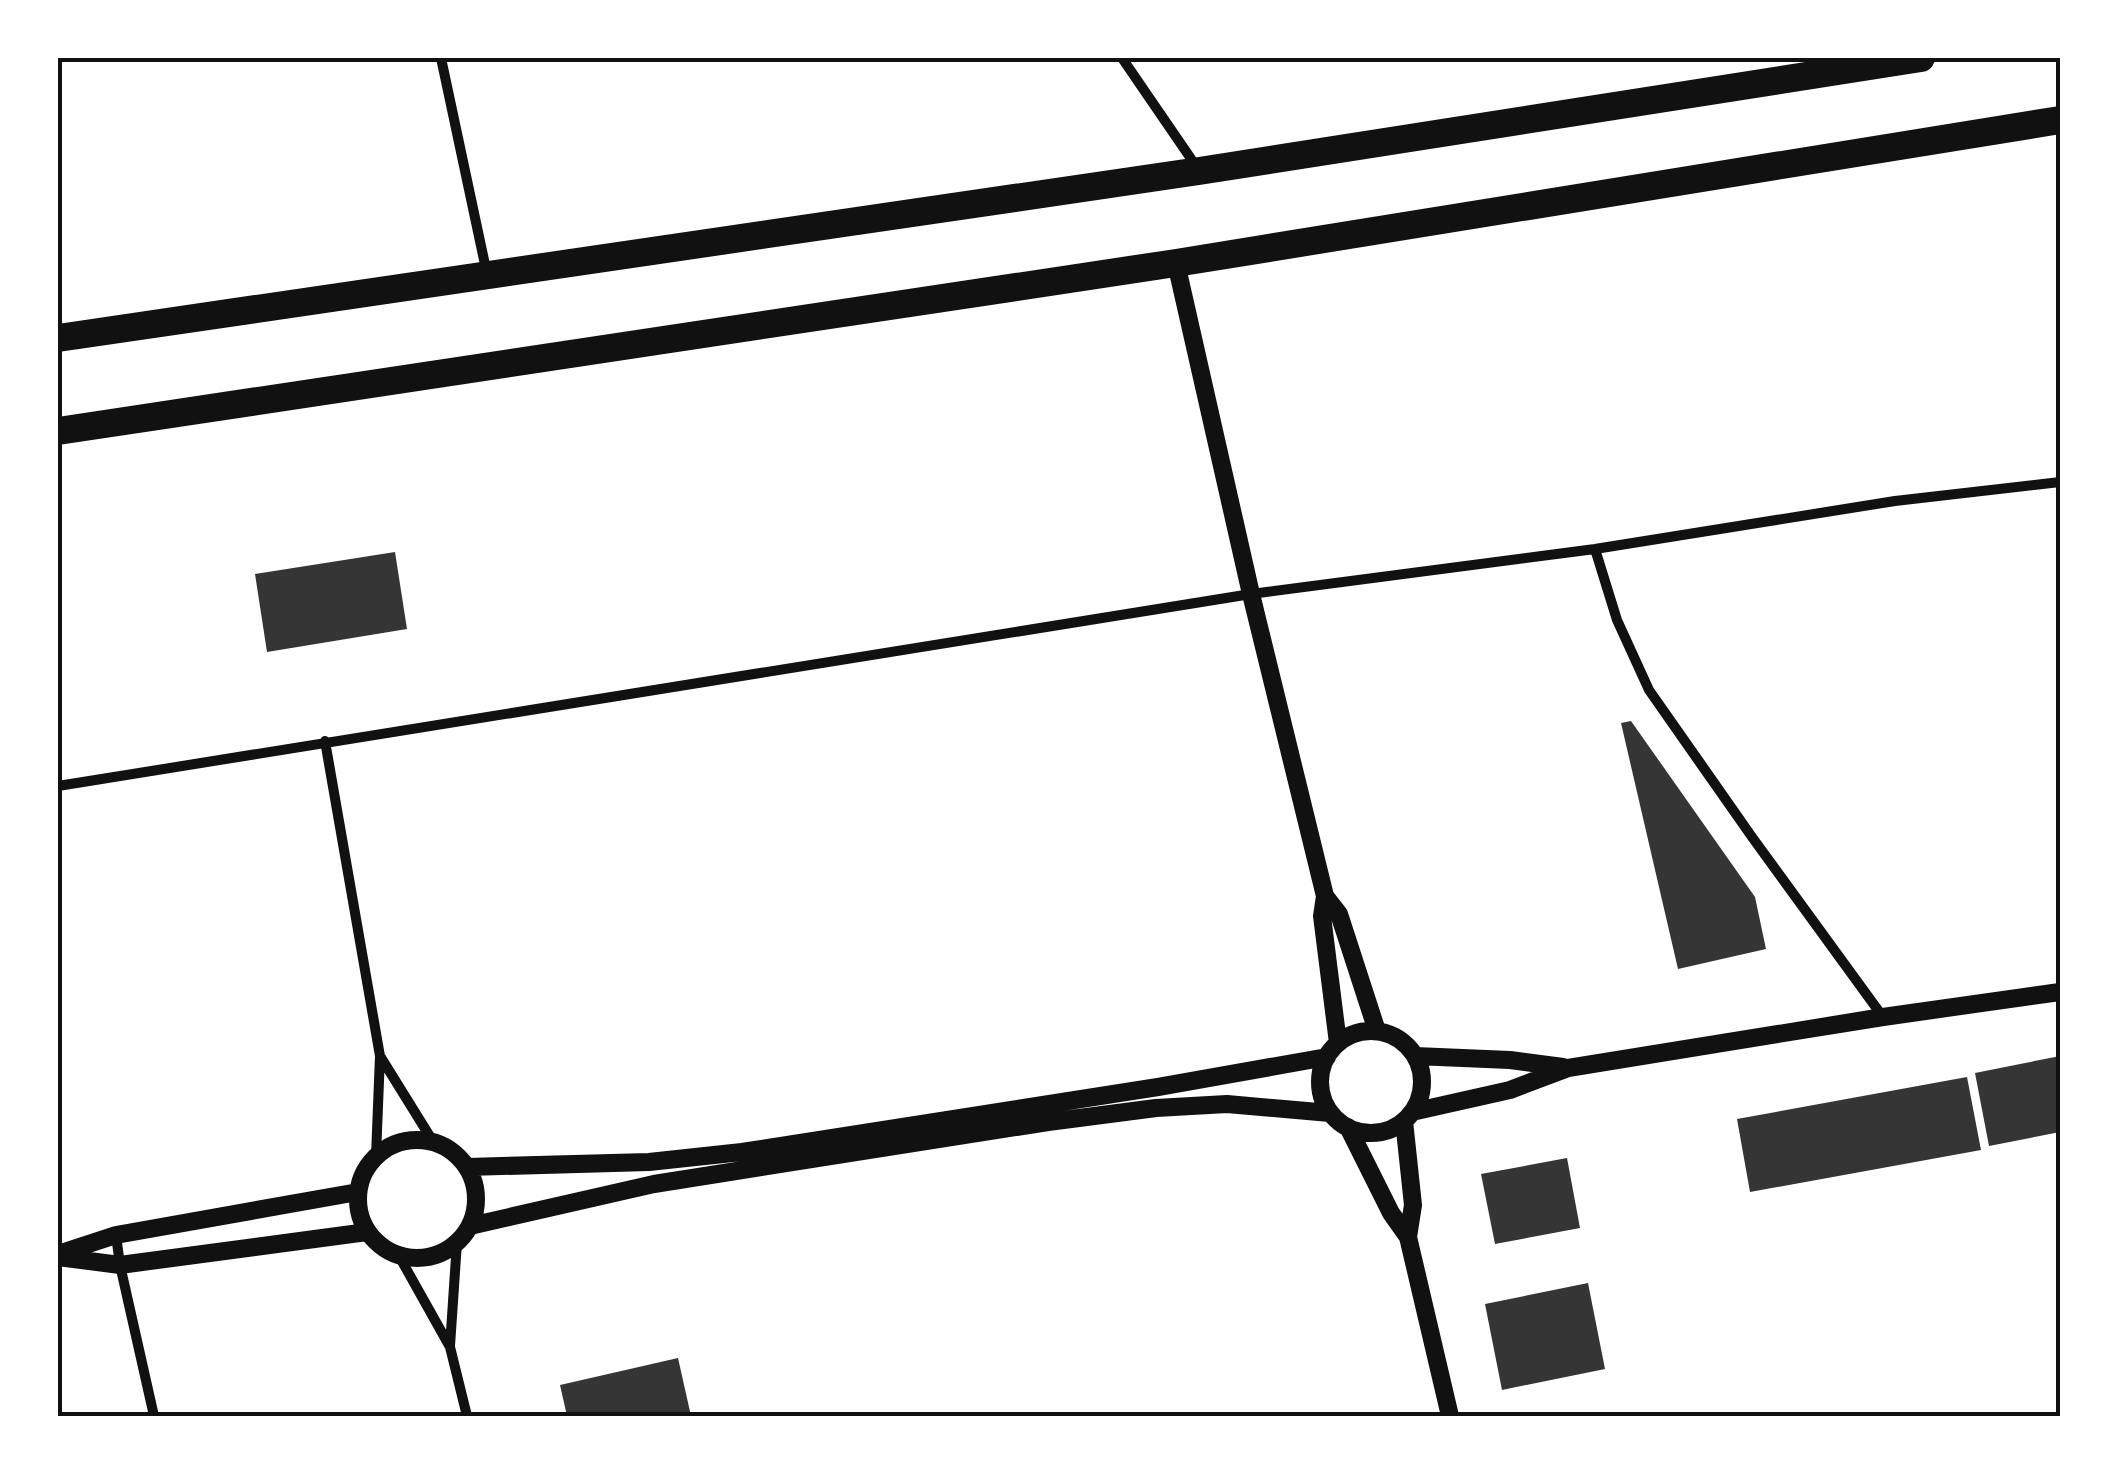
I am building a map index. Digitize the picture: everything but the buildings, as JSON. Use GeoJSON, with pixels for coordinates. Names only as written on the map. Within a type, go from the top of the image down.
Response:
{"type":"FeatureCollection","features":[{"type":"Feature","properties":{"kind":"highway"},"geometry":{"type":"LineString","coordinates":[[58,338],[1199,171],[1921,58]]}},
{"type":"Feature","properties":{"kind":"highway"},"geometry":{"type":"LineString","coordinates":[[58,431],[1176,262],[2060,120]]}},
{"type":"Feature","properties":{"kind":"street"},"geometry":{"type":"LineString","coordinates":[[441,58],[487,275]]}},
{"type":"Feature","properties":{"kind":"street"},"geometry":{"type":"LineString","coordinates":[[1122,58],[1199,171]]}},
{"type":"Feature","properties":{"kind":"street"},"geometry":{"type":"LineString","coordinates":[[1176,262],[1326,896],[1338,914],[1377,1032]]}},
{"type":"Feature","properties":{"kind":"street"},"geometry":{"type":"LineString","coordinates":[[58,786],[1252,594],[1595,548],[1895,501],[2060,482]]}},
{"type":"Feature","properties":{"kind":"street"},"geometry":{"type":"LineString","coordinates":[[1595,548],[1617,620],[1649,690],[1883,1017]]}},
{"type":"Feature","properties":{"kind":"street"},"geometry":{"type":"LineString","coordinates":[[326,742],[380,1056],[376,1156]]}},
{"type":"Feature","properties":{"kind":"street"},"geometry":{"type":"LineString","coordinates":[[1326,896],[1322,916],[1332,1050],[1320,1079],[1321,1091],[1330,1113],[1360,1132],[1383,1132],[1408,1116],[1510,1090],[1568,1068],[2060,992]]}},
{"type":"Feature","properties":{"kind":"street"},"geometry":{"type":"LineString","coordinates":[[466,1167],[649,1162],[742,1152],[1158,1087],[1332,1050],[1353,1034],[1377,1032],[1408,1046],[1420,1067],[1422,1090],[1408,1116],[1412,1206],[1408,1237],[1450,1416]]}},
{"type":"Feature","properties":{"kind":"street"},"geometry":{"type":"LineString","coordinates":[[380,1056],[434,1143]]}},
{"type":"Feature","properties":{"kind":"street"},"geometry":{"type":"LineString","coordinates":[[1415,1056],[1510,1060],[1568,1068]]}},
{"type":"Feature","properties":{"kind":"street"},"geometry":{"type":"LineString","coordinates":[[470,1226],[654,1184],[1048,1122],[1156,1108],[1227,1104],[1330,1113]]}},
{"type":"Feature","properties":{"kind":"street"},"geometry":{"type":"LineString","coordinates":[[1348,1127],[1391,1213],[1408,1237]]}},
{"type":"Feature","properties":{"kind":"street"},"geometry":{"type":"LineString","coordinates":[[414,1140],[434,1143],[452,1152],[466,1167],[475,1186],[476,1206],[470,1226],[440,1254],[420,1258],[399,1256],[367,1232],[359,1213],[358,1192],[364,1172],[376,1156],[394,1145],[414,1140]]}},
{"type":"Feature","properties":{"kind":"street"},"geometry":{"type":"LineString","coordinates":[[58,1256],[116,1235],[358,1192]]}},
{"type":"Feature","properties":{"kind":"street"},"geometry":{"type":"LineString","coordinates":[[58,1256],[120,1265],[367,1232]]}},
{"type":"Feature","properties":{"kind":"street"},"geometry":{"type":"LineString","coordinates":[[116,1235],[154,1416]]}},
{"type":"Feature","properties":{"kind":"street"},"geometry":{"type":"LineString","coordinates":[[450,1346],[457,1242]]}},
{"type":"Feature","properties":{"kind":"street"},"geometry":{"type":"LineString","coordinates":[[399,1256],[450,1346],[466,1416]]}}]}
